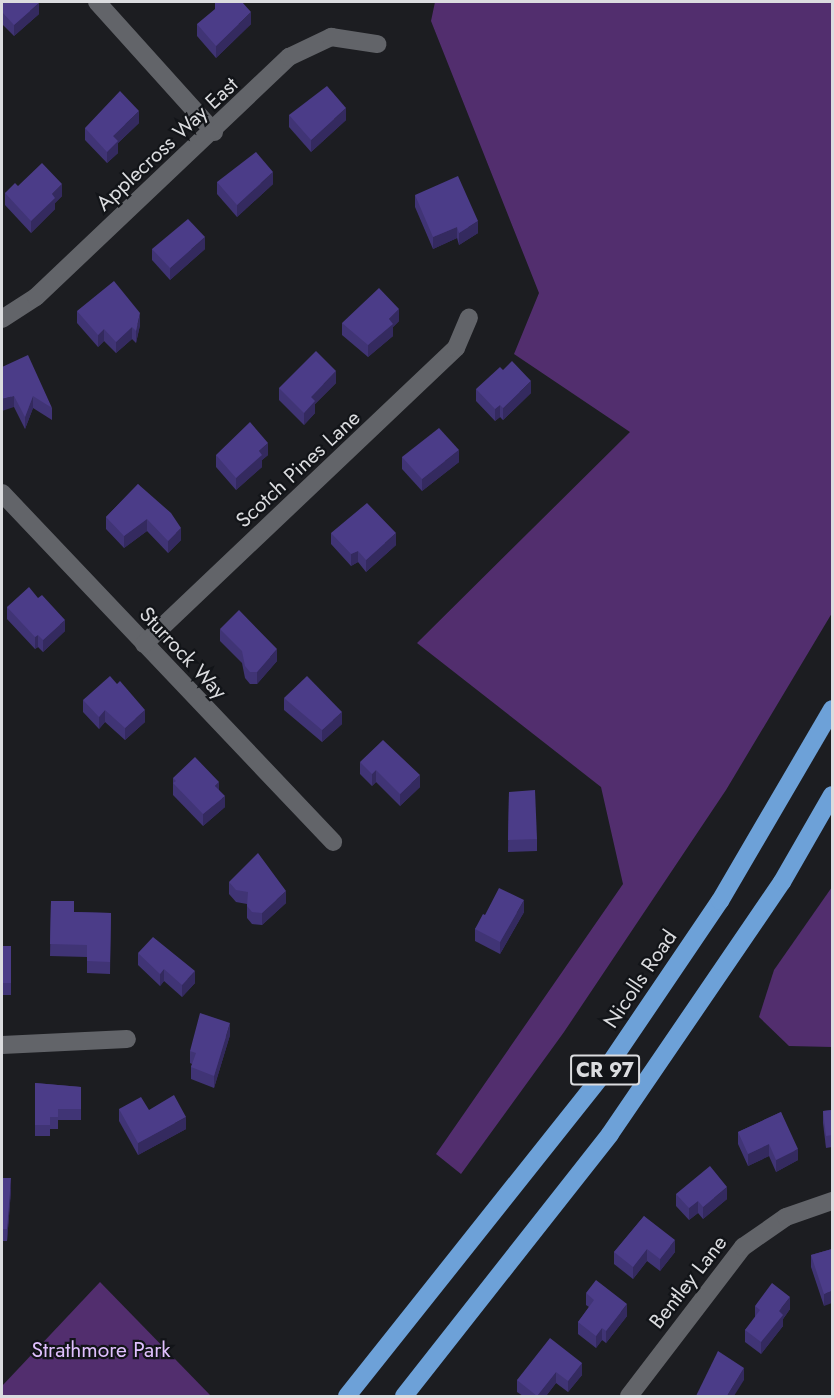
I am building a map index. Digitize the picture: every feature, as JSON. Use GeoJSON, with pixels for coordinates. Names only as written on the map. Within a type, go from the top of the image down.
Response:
{"type":"FeatureCollection","features":[{"type":"Feature","properties":{"kind":"highway","name":"Nicolls Road"},"geometry":{"type":"LineString","coordinates":[[347,1396],[415,1316],[600,1078],[720,901],[832,709]]}},
{"type":"Feature","properties":{"kind":"highway","name":"CR 97"},"geometry":{"type":"LineString","coordinates":[[404,1396],[610,1134],[782,882],[832,795]]}},
{"type":"Feature","properties":{"kind":"street"},"geometry":{"type":"LineString","coordinates":[[97,2],[214,132]]}},
{"type":"Feature","properties":{"kind":"street","name":"Applecross Way East"},"geometry":{"type":"LineString","coordinates":[[2,319],[36,297],[214,132],[289,57],[331,37],[377,44]]}},
{"type":"Feature","properties":{"kind":"street","name":"Scotch Pines Lane"},"geometry":{"type":"LineString","coordinates":[[144,644],[456,348],[469,318]]}},
{"type":"Feature","properties":{"kind":"street","name":"Sturrock Way"},"geometry":{"type":"LineString","coordinates":[[2,493],[333,842]]}},
{"type":"Feature","properties":{"kind":"street"},"geometry":{"type":"LineString","coordinates":[[2,1045],[127,1039]]}},
{"type":"Feature","properties":{"kind":"street","name":"Bentley Lane"},"geometry":{"type":"LineString","coordinates":[[629,1396],[742,1247],[786,1217],[832,1201]]}},
{"type":"Feature","properties":{"kind":"green space"},"geometry":{"type":"Polygon","coordinates":[[[435,2],[832,2],[832,613],[726,790],[564,1032],[461,1174],[436,1154],[623,884],[601,787],[417,643],[630,432],[514,354],[539,293],[431,21],[435,2]]]}},
{"type":"Feature","properties":{"kind":"green space"},"geometry":{"type":"Polygon","coordinates":[[[832,887],[832,1047],[789,1046],[759,1017],[774,970],[832,887]]]}},
{"type":"Feature","properties":{"kind":"green space","name":"Strathmore Park"},"geometry":{"type":"Polygon","coordinates":[[[100,1282],[211,1396],[2,1396],[2,1386],[100,1282]]]}},
{"type":"Feature","properties":{"kind":"building"},"geometry":{"type":"Polygon","coordinates":[[[2,2],[39,3],[14,25],[2,12],[2,2]]]}},
{"type":"Feature","properties":{"kind":"building"},"geometry":{"type":"Polygon","coordinates":[[[215,2],[242,2],[251,12],[216,46],[197,24],[215,9],[215,2]]]}},
{"type":"Feature","properties":{"kind":"building"},"geometry":{"type":"Polygon","coordinates":[[[327,86],[346,108],[311,140],[289,115],[327,86]]]}},
{"type":"Feature","properties":{"kind":"building"},"geometry":{"type":"Polygon","coordinates":[[[120,91],[139,111],[113,136],[118,141],[107,152],[85,128],[120,91]]]}},
{"type":"Feature","properties":{"kind":"building"},"geometry":{"type":"Polygon","coordinates":[[[256,152],[273,172],[237,205],[217,182],[256,152]]]}},
{"type":"Feature","properties":{"kind":"building"},"geometry":{"type":"Polygon","coordinates":[[[42,163],[62,184],[52,194],[55,198],[31,221],[5,193],[15,183],[18,186],[42,163]]]}},
{"type":"Feature","properties":{"kind":"building"},"geometry":{"type":"Polygon","coordinates":[[[458,176],[478,221],[459,233],[457,227],[433,237],[415,195],[458,176]]]}},
{"type":"Feature","properties":{"kind":"building"},"geometry":{"type":"Polygon","coordinates":[[[188,219],[205,237],[170,268],[152,249],[188,219]]]}},
{"type":"Feature","properties":{"kind":"building"},"geometry":{"type":"Polygon","coordinates":[[[114,281],[140,313],[136,331],[132,327],[116,342],[104,329],[98,335],[77,311],[114,281]]]}},
{"type":"Feature","properties":{"kind":"building"},"geometry":{"type":"Polygon","coordinates":[[[379,288],[399,309],[389,319],[393,324],[368,345],[342,323],[379,288]]]}},
{"type":"Feature","properties":{"kind":"building"},"geometry":{"type":"Polygon","coordinates":[[[316,351],[336,371],[311,397],[315,401],[304,413],[279,388],[316,351]]]}},
{"type":"Feature","properties":{"kind":"building"},"geometry":{"type":"Polygon","coordinates":[[[28,355],[52,408],[33,396],[25,417],[14,396],[2,399],[2,367],[28,355]]]}},
{"type":"Feature","properties":{"kind":"building"},"geometry":{"type":"Polygon","coordinates":[[[512,361],[531,381],[503,408],[500,405],[495,409],[476,389],[500,367],[503,370],[512,361]]]}},
{"type":"Feature","properties":{"kind":"building"},"geometry":{"type":"Polygon","coordinates":[[[250,422],[268,443],[259,451],[262,455],[236,478],[216,455],[250,422]]]}},
{"type":"Feature","properties":{"kind":"building"},"geometry":{"type":"Polygon","coordinates":[[[439,428],[459,450],[422,479],[402,457],[439,428]]]}},
{"type":"Feature","properties":{"kind":"building"},"geometry":{"type":"Polygon","coordinates":[[[138,484],[171,513],[181,528],[168,541],[147,519],[124,536],[106,517],[138,484]]]}},
{"type":"Feature","properties":{"kind":"building"},"geometry":{"type":"Polygon","coordinates":[[[367,503],[396,533],[366,560],[358,551],[351,554],[331,533],[367,503]]]}},
{"type":"Feature","properties":{"kind":"building"},"geometry":{"type":"Polygon","coordinates":[[[29,587],[38,598],[42,595],[65,620],[43,640],[38,635],[35,637],[7,607],[29,587]]]}},
{"type":"Feature","properties":{"kind":"building"},"geometry":{"type":"Polygon","coordinates":[[[239,610],[277,649],[257,672],[250,672],[245,666],[242,651],[220,629],[239,610]]]}},
{"type":"Feature","properties":{"kind":"building"},"geometry":{"type":"Polygon","coordinates":[[[110,676],[117,684],[120,681],[145,710],[125,728],[105,710],[99,717],[83,700],[110,676]]]}},
{"type":"Feature","properties":{"kind":"building"},"geometry":{"type":"Polygon","coordinates":[[[307,676],[342,712],[322,730],[284,698],[307,676]]]}},
{"type":"Feature","properties":{"kind":"building"},"geometry":{"type":"Polygon","coordinates":[[[383,740],[420,775],[400,794],[376,770],[372,774],[360,762],[383,740]]]}},
{"type":"Feature","properties":{"kind":"building"},"geometry":{"type":"Polygon","coordinates":[[[195,757],[219,782],[215,786],[225,796],[203,814],[173,783],[176,781],[173,778],[195,757]]]}},
{"type":"Feature","properties":{"kind":"building"},"geometry":{"type":"Polygon","coordinates":[[[535,790],[537,839],[508,840],[509,792],[535,790]]]}},
{"type":"Feature","properties":{"kind":"building"},"geometry":{"type":"Polygon","coordinates":[[[258,853],[286,891],[262,913],[252,912],[247,906],[248,892],[236,890],[229,882],[258,853]]]}},
{"type":"Feature","properties":{"kind":"building"},"geometry":{"type":"Polygon","coordinates":[[[499,888],[524,900],[500,942],[475,929],[499,888]]]}},
{"type":"Feature","properties":{"kind":"building"},"geometry":{"type":"Polygon","coordinates":[[[51,901],[74,901],[74,912],[111,913],[110,962],[87,961],[87,945],[50,944],[51,901]]]}},
{"type":"Feature","properties":{"kind":"building"},"geometry":{"type":"Polygon","coordinates":[[[153,937],[195,971],[182,985],[164,969],[160,974],[138,953],[153,937]]]}},
{"type":"Feature","properties":{"kind":"building"},"geometry":{"type":"Polygon","coordinates":[[[2,946],[11,946],[11,983],[2,983],[2,946]]]}},
{"type":"Feature","properties":{"kind":"building"},"geometry":{"type":"Polygon","coordinates":[[[200,1013],[230,1023],[214,1076],[191,1067],[196,1053],[190,1051],[200,1013]]]}},
{"type":"Feature","properties":{"kind":"building"},"geometry":{"type":"Polygon","coordinates":[[[35,1083],[81,1087],[81,1109],[58,1109],[58,1117],[50,1117],[50,1125],[35,1125],[35,1083]]]}},
{"type":"Feature","properties":{"kind":"building"},"geometry":{"type":"Polygon","coordinates":[[[174,1095],[186,1117],[138,1143],[119,1109],[141,1097],[149,1110],[174,1095]]]}},
{"type":"Feature","properties":{"kind":"building"},"geometry":{"type":"Polygon","coordinates":[[[832,1110],[832,1135],[826,1136],[823,1111],[832,1110]]]}},
{"type":"Feature","properties":{"kind":"building"},"geometry":{"type":"Polygon","coordinates":[[[781,1112],[798,1149],[776,1160],[769,1144],[748,1154],[738,1132],[781,1112]]]}},
{"type":"Feature","properties":{"kind":"building"},"geometry":{"type":"Polygon","coordinates":[[[710,1166],[727,1187],[703,1207],[698,1201],[689,1208],[676,1194],[710,1166]]]}},
{"type":"Feature","properties":{"kind":"building"},"geometry":{"type":"Polygon","coordinates":[[[2,1178],[11,1178],[7,1229],[2,1229],[2,1178]]]}},
{"type":"Feature","properties":{"kind":"building"},"geometry":{"type":"Polygon","coordinates":[[[644,1216],[675,1240],[660,1259],[647,1249],[633,1267],[614,1252],[644,1216]]]}},
{"type":"Feature","properties":{"kind":"building"},"geometry":{"type":"Polygon","coordinates":[[[832,1249],[832,1291],[824,1294],[811,1255],[832,1249]]]}},
{"type":"Feature","properties":{"kind":"building"},"geometry":{"type":"Polygon","coordinates":[[[596,1280],[627,1304],[606,1331],[602,1328],[596,1336],[578,1322],[594,1300],[586,1293],[596,1280]]]}},
{"type":"Feature","properties":{"kind":"building"},"geometry":{"type":"Polygon","coordinates":[[[772,1283],[790,1297],[779,1311],[783,1315],[761,1342],[745,1330],[760,1310],[755,1306],[772,1283]]]}},
{"type":"Feature","properties":{"kind":"building"},"geometry":{"type":"Polygon","coordinates":[[[550,1338],[582,1363],[568,1381],[556,1372],[537,1396],[517,1380],[550,1338]]]}},
{"type":"Feature","properties":{"kind":"building"},"geometry":{"type":"Polygon","coordinates":[[[718,1351],[744,1368],[727,1396],[696,1396],[718,1351]]]}}]}
